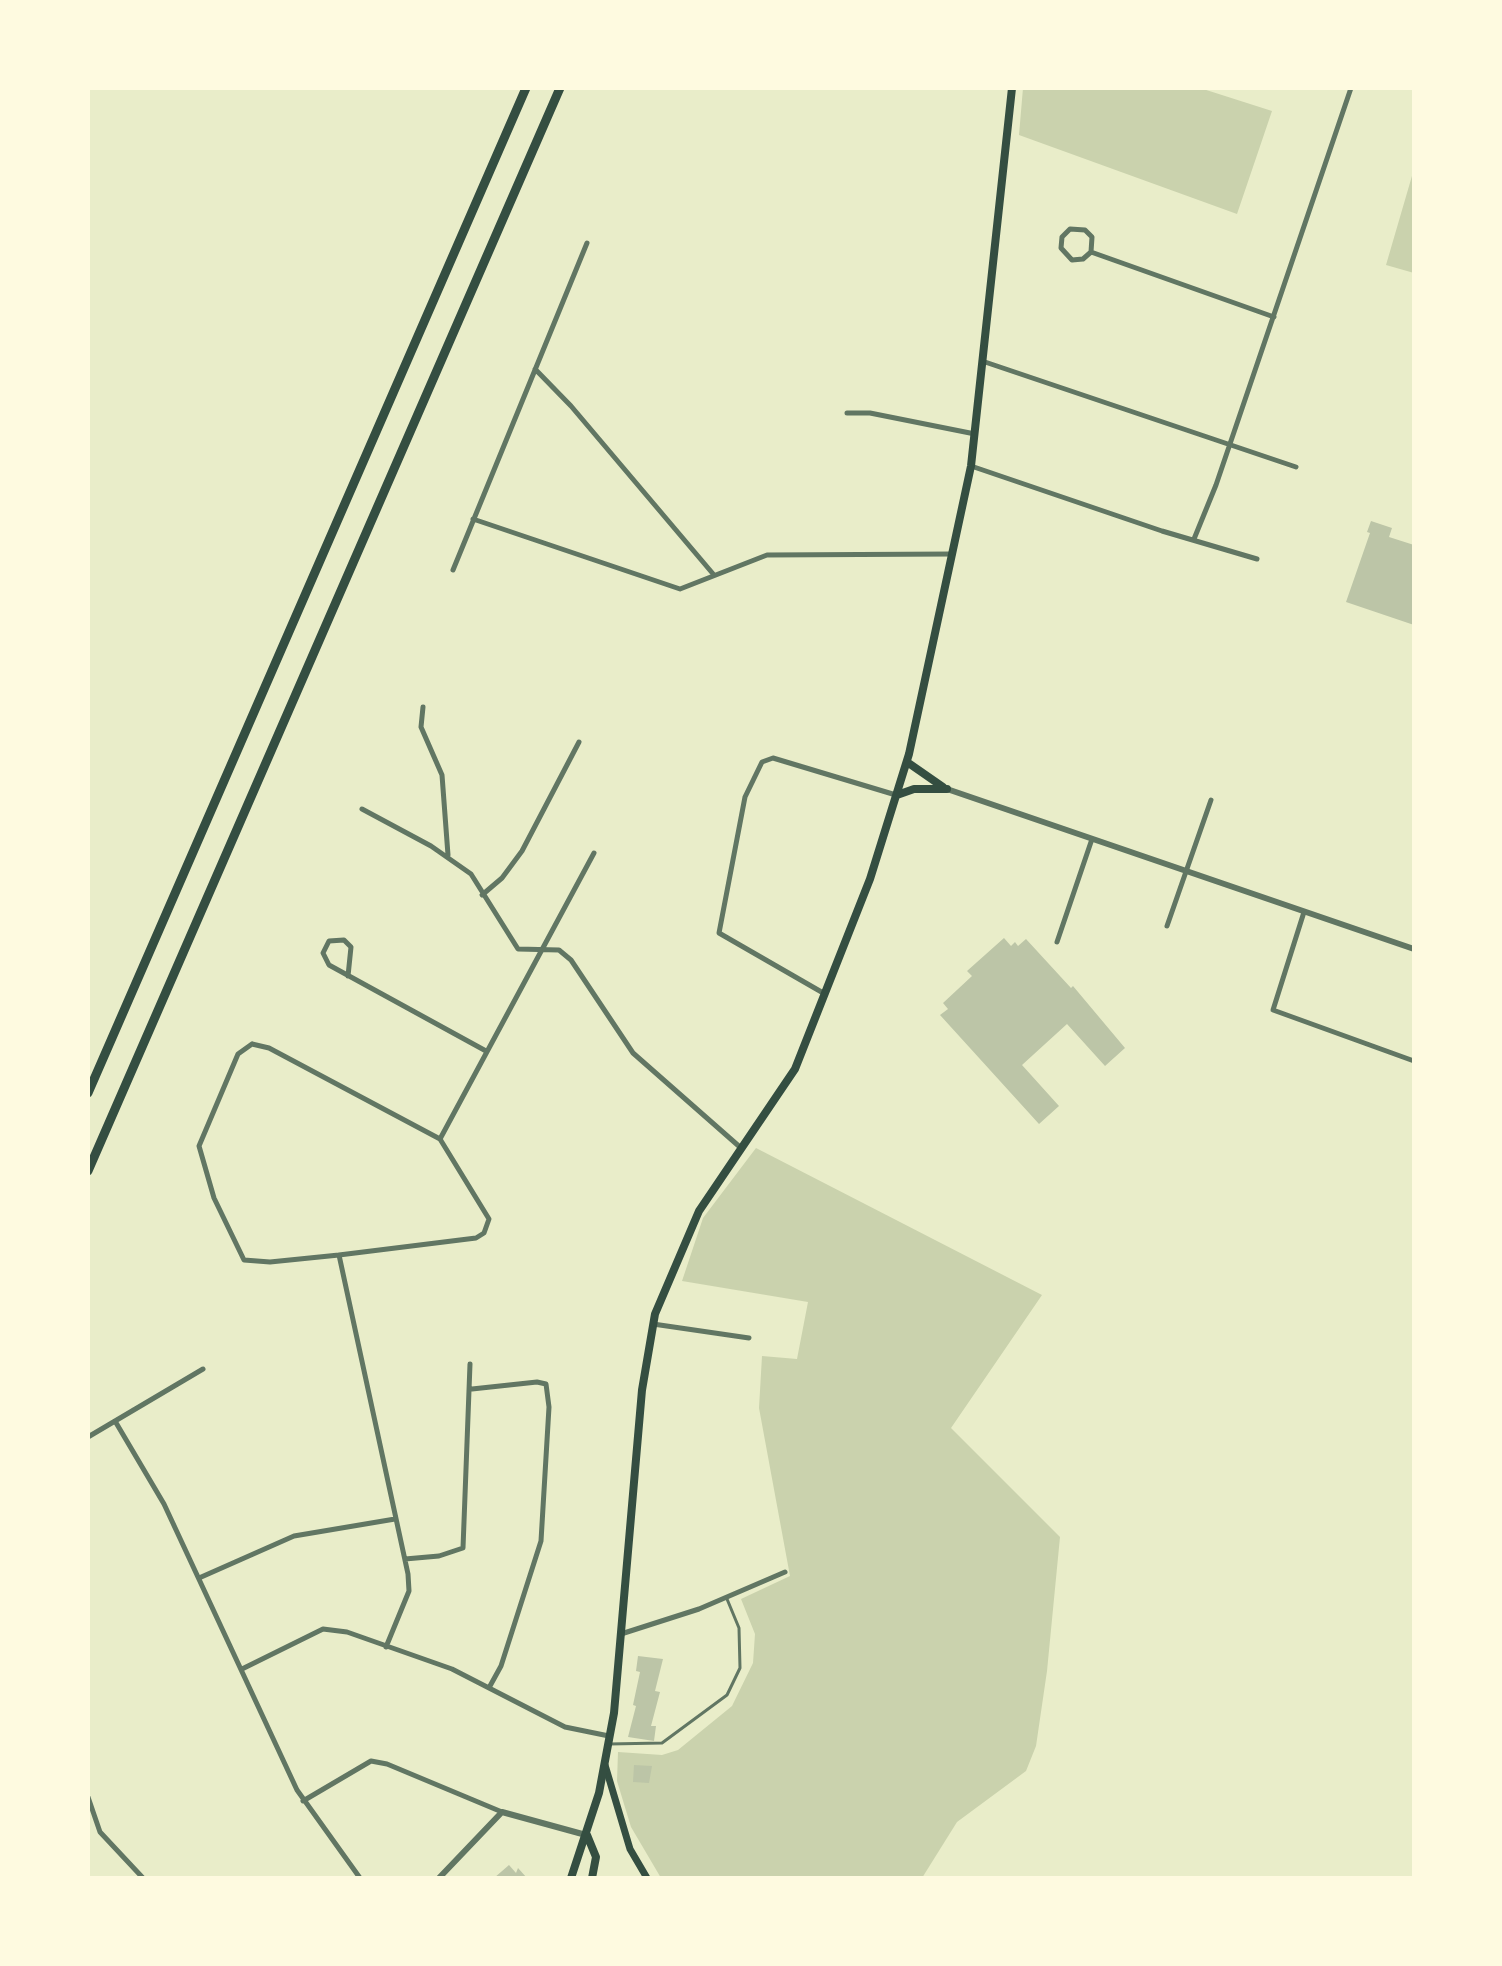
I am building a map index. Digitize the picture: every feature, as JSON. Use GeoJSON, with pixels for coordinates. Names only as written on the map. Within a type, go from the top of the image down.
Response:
{"type":"FeatureCollection","features":[{"type":"Feature","properties":{"kind":"highway"},"geometry":{"type":"LineString","coordinates":[[88,1093],[526,88]]}},
{"type":"Feature","properties":{"kind":"highway"},"geometry":{"type":"LineString","coordinates":[[88,1171],[560,88]]}},
{"type":"Feature","properties":{"kind":"main road"},"geometry":{"type":"LineString","coordinates":[[571,1878],[586,1835],[609,1740],[642,1390],[652,1324],[699,1211],[795,1069],[826,994],[907,762],[971,466],[985,362],[1012,88]]}},
{"type":"Feature","properties":{"kind":"main road"},"geometry":{"type":"LineString","coordinates":[[907,762],[947,789]]}},
{"type":"Feature","properties":{"kind":"main road"},"geometry":{"type":"LineString","coordinates":[[897,795],[914,789],[947,789]]}},
{"type":"Feature","properties":{"kind":"main road"},"geometry":{"type":"LineString","coordinates":[[605,1765],[630,1849],[647,1878]]}},
{"type":"Feature","properties":{"kind":"main road"},"geometry":{"type":"LineString","coordinates":[[586,1835],[596,1857],[592,1878]]}},
{"type":"Feature","properties":{"kind":"street"},"geometry":{"type":"LineString","coordinates":[[1194,539],[1229,447],[1351,88]]}},
{"type":"Feature","properties":{"kind":"street"},"geometry":{"type":"LineString","coordinates":[[1070,229],[1085,230],[1093,242],[1091,252],[1083,259],[1072,260],[1061,248],[1062,237],[1070,229]]}},
{"type":"Feature","properties":{"kind":"street"},"geometry":{"type":"LineString","coordinates":[[453,570],[587,243]]}},
{"type":"Feature","properties":{"kind":"street"},"geometry":{"type":"LineString","coordinates":[[1091,252],[1274,317]]}},
{"type":"Feature","properties":{"kind":"street"},"geometry":{"type":"LineString","coordinates":[[985,362],[1229,447],[1296,467]]}},
{"type":"Feature","properties":{"kind":"street"},"geometry":{"type":"LineString","coordinates":[[535,369],[571,406],[714,575]]}},
{"type":"Feature","properties":{"kind":"street"},"geometry":{"type":"LineString","coordinates":[[847,413],[870,413],[975,434]]}},
{"type":"Feature","properties":{"kind":"street"},"geometry":{"type":"LineString","coordinates":[[971,466],[1162,531],[1257,559]]}},
{"type":"Feature","properties":{"kind":"street"},"geometry":{"type":"LineString","coordinates":[[473,519],[668,586],[691,587],[767,555],[954,554]]}},
{"type":"Feature","properties":{"kind":"street"},"geometry":{"type":"LineString","coordinates":[[423,707],[421,727],[442,775],[448,856]]}},
{"type":"Feature","properties":{"kind":"street"},"geometry":{"type":"LineString","coordinates":[[482,895],[502,878],[522,851],[579,742]]}},
{"type":"Feature","properties":{"kind":"street"},"geometry":{"type":"LineString","coordinates":[[826,994],[719,933],[745,797],[762,762],[773,758],[897,795]]}},
{"type":"Feature","properties":{"kind":"street"},"geometry":{"type":"LineString","coordinates":[[947,789],[1414,949]]}},
{"type":"Feature","properties":{"kind":"street"},"geometry":{"type":"LineString","coordinates":[[1167,926],[1211,800]]}},
{"type":"Feature","properties":{"kind":"street"},"geometry":{"type":"LineString","coordinates":[[362,809],[448,856],[471,874],[518,949],[527,952],[559,950],[571,960],[633,1053],[742,1149]]}},
{"type":"Feature","properties":{"kind":"street"},"geometry":{"type":"LineString","coordinates":[[1057,942],[1092,839]]}},
{"type":"Feature","properties":{"kind":"street"},"geometry":{"type":"LineString","coordinates":[[440,1139],[594,853]]}},
{"type":"Feature","properties":{"kind":"street"},"geometry":{"type":"LineString","coordinates":[[1304,912],[1273,1010],[1414,1061]]}},
{"type":"Feature","properties":{"kind":"street"},"geometry":{"type":"LineString","coordinates":[[348,976],[351,947],[344,940],[329,941],[323,948],[326,962],[348,976],[486,1052]]}},
{"type":"Feature","properties":{"kind":"street"},"geometry":{"type":"LineString","coordinates":[[252,1044],[269,1048],[440,1139],[489,1219],[484,1233],[476,1238],[249,1263],[237,1249],[214,1198],[199,1146],[238,1054],[252,1044]]}},
{"type":"Feature","properties":{"kind":"street"},"geometry":{"type":"LineString","coordinates":[[339,1255],[405,1559],[409,1591],[386,1647]]}},
{"type":"Feature","properties":{"kind":"street"},"geometry":{"type":"LineString","coordinates":[[652,1324],[749,1338]]}},
{"type":"Feature","properties":{"kind":"street"},"geometry":{"type":"LineString","coordinates":[[405,1559],[439,1556],[463,1548],[472,1389],[470,1364]]}},
{"type":"Feature","properties":{"kind":"street"},"geometry":{"type":"LineString","coordinates":[[88,1437],[203,1369]]}},
{"type":"Feature","properties":{"kind":"street"},"geometry":{"type":"LineString","coordinates":[[472,1389],[537,1382],[546,1384],[548,1450],[541,1541],[501,1666],[490,1686]]}},
{"type":"Feature","properties":{"kind":"street"},"geometry":{"type":"LineString","coordinates":[[115,1421],[158,1492],[303,1801],[360,1878]]}},
{"type":"Feature","properties":{"kind":"street"},"geometry":{"type":"LineString","coordinates":[[199,1578],[294,1536],[395,1519]]}},
{"type":"Feature","properties":{"kind":"street"},"geometry":{"type":"LineString","coordinates":[[621,1634],[726,1597],[785,1572]]}},
{"type":"Feature","properties":{"kind":"street"},"geometry":{"type":"LineString","coordinates":[[242,1669],[323,1629],[347,1632],[452,1669],[565,1727],[609,1740]]}},
{"type":"Feature","properties":{"kind":"street"},"geometry":{"type":"LineString","coordinates":[[303,1801],[371,1761],[387,1764],[523,1820],[586,1835]]}},
{"type":"Feature","properties":{"kind":"street"},"geometry":{"type":"LineString","coordinates":[[88,1797],[100,1832],[143,1878]]}},
{"type":"Feature","properties":{"kind":"street"},"geometry":{"type":"LineString","coordinates":[[439,1878],[502,1812]]}},
{"type":"Feature","properties":{"kind":"lane"},"geometry":{"type":"LineString","coordinates":[[609,1740],[662,1743],[727,1695],[740,1668],[740,1641],[739,1628],[726,1597]]}},
{"type":"Feature","properties":{"kind":"green space"},"geometry":{"type":"Polygon","coordinates":[[[1023,88],[1200,88],[1272,111],[1237,214],[1019,135],[1023,88]]]}},
{"type":"Feature","properties":{"kind":"green space"},"geometry":{"type":"Polygon","coordinates":[[[1414,169],[1414,273],[1386,265],[1414,169]]]}},
{"type":"Feature","properties":{"kind":"green space"},"geometry":{"type":"Polygon","coordinates":[[[756,1148],[1042,1295],[951,1428],[1060,1537],[1036,1746],[1026,1771],[957,1822],[922,1878],[661,1878],[631,1827],[617,1781],[618,1752],[662,1755],[678,1750],[732,1706],[753,1663],[755,1634],[741,1599],[790,1576],[759,1408],[762,1356],[797,1359],[808,1302],[682,1281],[703,1218],[756,1148]]]}},
{"type":"Feature","properties":{"kind":"building"},"geometry":{"type":"Polygon","coordinates":[[[1371,521],[1392,528],[1389,537],[1414,545],[1414,625],[1346,602],[1370,533],[1367,532],[1371,521]]]}},
{"type":"Feature","properties":{"kind":"building"},"geometry":{"type":"Polygon","coordinates":[[[1004,938],[1011,946],[1015,942],[1018,946],[1026,939],[1071,988],[1073,986],[1125,1048],[1105,1066],[1067,1024],[1022,1065],[1059,1106],[1039,1124],[940,1015],[948,1009],[943,1003],[972,976],[967,971],[1004,938]]]}},
{"type":"Feature","properties":{"kind":"building"},"geometry":{"type":"Polygon","coordinates":[[[638,1656],[663,1659],[655,1691],[660,1692],[651,1726],[656,1726],[654,1741],[628,1737],[636,1706],[633,1705],[640,1672],[636,1671],[638,1656]]]}},
{"type":"Feature","properties":{"kind":"building"},"geometry":{"type":"Polygon","coordinates":[[[634,1765],[652,1766],[649,1783],[633,1782],[634,1765]]]}},
{"type":"Feature","properties":{"kind":"building"},"geometry":{"type":"Polygon","coordinates":[[[509,1865],[516,1873],[518,1868],[527,1878],[494,1878],[509,1865]]]}}]}
